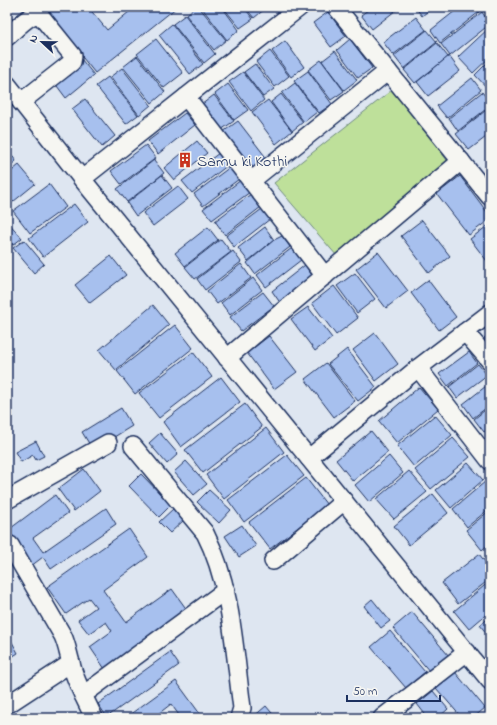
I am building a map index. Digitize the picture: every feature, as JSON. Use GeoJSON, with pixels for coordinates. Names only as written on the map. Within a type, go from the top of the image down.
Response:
{"type":"FeatureCollection","features":[{"type":"Feature","properties":{"kind":"street"},"geometry":{"type":"LineString","coordinates":[[82,179],[300,7]]}},
{"type":"Feature","properties":{"kind":"street"},"geometry":{"type":"LineString","coordinates":[[336,7],[490,197]]}},
{"type":"Feature","properties":{"kind":"street"},"geometry":{"type":"LineString","coordinates":[[7,37],[35,11],[40,15],[73,56],[72,62],[22,102]]}},
{"type":"Feature","properties":{"kind":"street"},"geometry":{"type":"LineString","coordinates":[[251,181],[388,71]]}},
{"type":"Feature","properties":{"kind":"street"},"geometry":{"type":"LineString","coordinates":[[7,84],[82,179],[490,681]]}},
{"type":"Feature","properties":{"kind":"street"},"geometry":{"type":"LineString","coordinates":[[186,97],[325,276]]}},
{"type":"Feature","properties":{"kind":"street"},"geometry":{"type":"LineString","coordinates":[[227,358],[461,161]]}},
{"type":"Feature","properties":{"kind":"street"},"geometry":{"type":"LineString","coordinates":[[309,458],[418,368],[490,313]]}},
{"type":"Feature","properties":{"kind":"street"},"geometry":{"type":"LineString","coordinates":[[465,332],[490,361]]}},
{"type":"Feature","properties":{"kind":"street"},"geometry":{"type":"LineString","coordinates":[[418,368],[490,461]]}},
{"type":"Feature","properties":{"kind":"street"},"geometry":{"type":"LineString","coordinates":[[7,500],[108,443]]}},
{"type":"Feature","properties":{"kind":"street"},"geometry":{"type":"LineString","coordinates":[[133,446],[205,533],[214,549],[226,590],[242,708],[240,718]]}},
{"type":"Feature","properties":{"kind":"street"},"geometry":{"type":"LineString","coordinates":[[273,561],[344,501]]}},
{"type":"Feature","properties":{"kind":"street"},"geometry":{"type":"LineString","coordinates":[[10,545],[63,636],[83,695],[94,718]]}},
{"type":"Feature","properties":{"kind":"street"},"geometry":{"type":"LineString","coordinates":[[83,695],[226,590]]}},
{"type":"Feature","properties":{"kind":"street"},"geometry":{"type":"LineString","coordinates":[[382,718],[467,652]]}},
{"type":"Feature","properties":{"kind":"street"},"geometry":{"type":"LineString","coordinates":[[7,705],[71,663]]}},
{"type":"Feature","properties":{"kind":"green space"},"geometry":{"type":"Polygon","coordinates":[[[392,90],[451,165],[337,256],[274,183],[392,90]]]}},
{"type":"Feature","properties":{"kind":"building"},"geometry":{"type":"Polygon","coordinates":[[[42,7],[88,7],[107,30],[135,7],[177,7],[95,73],[42,7]]]}},
{"type":"Feature","properties":{"kind":"building"},"geometry":{"type":"Polygon","coordinates":[[[195,7],[199,7],[226,40],[214,50],[186,15],[195,7]]]}},
{"type":"Feature","properties":{"kind":"building"},"geometry":{"type":"Polygon","coordinates":[[[201,7],[222,7],[239,30],[227,40],[201,7]]]}},
{"type":"Feature","properties":{"kind":"building"},"geometry":{"type":"Polygon","coordinates":[[[223,7],[244,7],[253,19],[240,28],[223,7]]]}},
{"type":"Feature","properties":{"kind":"building"},"geometry":{"type":"Polygon","coordinates":[[[245,7],[265,7],[266,8],[254,18],[245,7]]]}},
{"type":"Feature","properties":{"kind":"building"},"geometry":{"type":"Polygon","coordinates":[[[372,7],[400,7],[372,29],[361,15],[372,7]]]}},
{"type":"Feature","properties":{"kind":"building"},"geometry":{"type":"Polygon","coordinates":[[[415,7],[433,7],[422,16],[415,7]]]}},
{"type":"Feature","properties":{"kind":"building"},"geometry":{"type":"Polygon","coordinates":[[[460,7],[475,7],[479,12],[440,43],[431,30],[460,7]]]}},
{"type":"Feature","properties":{"kind":"building"},"geometry":{"type":"Polygon","coordinates":[[[328,12],[346,36],[331,47],[313,23],[328,12]]]}},
{"type":"Feature","properties":{"kind":"building"},"geometry":{"type":"Polygon","coordinates":[[[482,12],[490,24],[450,56],[441,44],[482,12]]]}},
{"type":"Feature","properties":{"kind":"building"},"geometry":{"type":"Polygon","coordinates":[[[185,15],[215,54],[204,63],[173,24],[185,15]]]}},
{"type":"Feature","properties":{"kind":"building"},"geometry":{"type":"Polygon","coordinates":[[[416,17],[426,30],[393,55],[383,42],[416,17]]]}},
{"type":"Feature","properties":{"kind":"building"},"geometry":{"type":"Polygon","coordinates":[[[172,24],[203,64],[190,74],[159,35],[172,24]]]}},
{"type":"Feature","properties":{"kind":"building"},"geometry":{"type":"Polygon","coordinates":[[[490,27],[490,57],[473,73],[458,57],[490,27]]]}},
{"type":"Feature","properties":{"kind":"building"},"geometry":{"type":"Polygon","coordinates":[[[427,30],[437,42],[404,69],[394,56],[427,30]]]}},
{"type":"Feature","properties":{"kind":"building"},"geometry":{"type":"Polygon","coordinates":[[[156,39],[183,73],[164,88],[137,54],[156,39]]]}},
{"type":"Feature","properties":{"kind":"building"},"geometry":{"type":"Polygon","coordinates":[[[350,39],[372,68],[358,78],[337,50],[350,39]]]}},
{"type":"Feature","properties":{"kind":"building"},"geometry":{"type":"Polygon","coordinates":[[[285,41],[304,67],[291,77],[272,51],[285,41]]]}},
{"type":"Feature","properties":{"kind":"building"},"geometry":{"type":"Polygon","coordinates":[[[437,43],[448,57],[415,83],[404,70],[437,43]]]}},
{"type":"Feature","properties":{"kind":"building"},"geometry":{"type":"Polygon","coordinates":[[[270,51],[289,76],[275,87],[256,62],[270,51]]]}},
{"type":"Feature","properties":{"kind":"building"},"geometry":{"type":"Polygon","coordinates":[[[335,51],[357,80],[344,90],[322,61],[335,51]]]}},
{"type":"Feature","properties":{"kind":"building"},"geometry":{"type":"Polygon","coordinates":[[[137,56],[165,92],[152,103],[123,67],[137,56]]]}},
{"type":"Feature","properties":{"kind":"building"},"geometry":{"type":"Polygon","coordinates":[[[449,56],[460,71],[428,96],[417,82],[449,56]]]}},
{"type":"Feature","properties":{"kind":"building"},"geometry":{"type":"Polygon","coordinates":[[[81,59],[94,75],[66,98],[54,82],[81,59]]]}},
{"type":"Feature","properties":{"kind":"building"},"geometry":{"type":"Polygon","coordinates":[[[321,60],[344,91],[331,100],[308,70],[321,60]]]}},
{"type":"Feature","properties":{"kind":"building"},"geometry":{"type":"Polygon","coordinates":[[[490,60],[490,91],[475,75],[490,60]]]}},
{"type":"Feature","properties":{"kind":"building"},"geometry":{"type":"Polygon","coordinates":[[[255,64],[274,89],[263,97],[244,72],[255,64]]]}},
{"type":"Feature","properties":{"kind":"building"},"geometry":{"type":"Polygon","coordinates":[[[122,68],[151,105],[139,115],[110,77],[122,68]]]}},
{"type":"Feature","properties":{"kind":"building"},"geometry":{"type":"Polygon","coordinates":[[[308,71],[332,104],[319,113],[294,81],[308,71]]]}},
{"type":"Feature","properties":{"kind":"building"},"geometry":{"type":"Polygon","coordinates":[[[243,72],[264,100],[251,111],[229,82],[243,72]]]}},
{"type":"Feature","properties":{"kind":"building"},"geometry":{"type":"Polygon","coordinates":[[[108,77],[138,115],[126,124],[96,86],[108,77]]]}},
{"type":"Feature","properties":{"kind":"building"},"geometry":{"type":"Polygon","coordinates":[[[472,78],[481,90],[447,118],[437,106],[472,78]]]}},
{"type":"Feature","properties":{"kind":"building"},"geometry":{"type":"Polygon","coordinates":[[[295,83],[317,112],[304,122],[282,93],[295,83]]]}},
{"type":"Feature","properties":{"kind":"building"},"geometry":{"type":"Polygon","coordinates":[[[228,84],[248,110],[234,120],[215,94],[228,84]]]}},
{"type":"Feature","properties":{"kind":"building"},"geometry":{"type":"Polygon","coordinates":[[[482,92],[490,102],[490,106],[458,131],[449,118],[482,92]]]}},
{"type":"Feature","properties":{"kind":"building"},"geometry":{"type":"Polygon","coordinates":[[[281,94],[303,122],[292,131],[271,102],[281,94]]]}},
{"type":"Feature","properties":{"kind":"building"},"geometry":{"type":"Polygon","coordinates":[[[214,95],[234,121],[221,130],[201,105],[214,95]]]}},
{"type":"Feature","properties":{"kind":"building"},"geometry":{"type":"Polygon","coordinates":[[[85,99],[115,136],[102,147],[72,109],[85,99]]]}},
{"type":"Feature","properties":{"kind":"building"},"geometry":{"type":"Polygon","coordinates":[[[268,100],[292,131],[276,144],[252,112],[268,100]]]}},
{"type":"Feature","properties":{"kind":"building"},"geometry":{"type":"Polygon","coordinates":[[[490,107],[490,134],[469,150],[456,134],[490,107]]]}},
{"type":"Feature","properties":{"kind":"building"},"geometry":{"type":"Polygon","coordinates":[[[185,113],[195,125],[158,154],[148,141],[185,113]]]}},
{"type":"Feature","properties":{"kind":"building"},"geometry":{"type":"Polygon","coordinates":[[[238,121],[268,160],[253,171],[223,132],[238,121]]]}},
{"type":"Feature","properties":{"kind":"building","name":"Samu ki Kothi"},"geometry":{"type":"Polygon","coordinates":[[[197,141],[207,153],[174,180],[164,168],[197,141]]]}},
{"type":"Feature","properties":{"kind":"building"},"geometry":{"type":"Polygon","coordinates":[[[146,145],[156,158],[121,184],[111,171],[146,145]]]}},
{"type":"Feature","properties":{"kind":"building"},"geometry":{"type":"Polygon","coordinates":[[[7,149],[16,161],[7,168],[7,149]]]}},
{"type":"Feature","properties":{"kind":"building"},"geometry":{"type":"Polygon","coordinates":[[[219,153],[228,165],[192,193],[182,181],[219,153]]]}},
{"type":"Feature","properties":{"kind":"building"},"geometry":{"type":"Polygon","coordinates":[[[154,160],[164,173],[127,202],[117,189],[154,160]]]}},
{"type":"Feature","properties":{"kind":"building"},"geometry":{"type":"Polygon","coordinates":[[[19,165],[35,184],[8,206],[7,175],[19,165]]]}},
{"type":"Feature","properties":{"kind":"building"},"geometry":{"type":"Polygon","coordinates":[[[230,167],[239,179],[203,206],[194,194],[230,167]]]}},
{"type":"Feature","properties":{"kind":"building"},"geometry":{"type":"Polygon","coordinates":[[[162,175],[172,188],[136,216],[127,203],[162,175]]]}},
{"type":"Feature","properties":{"kind":"building"},"geometry":{"type":"Polygon","coordinates":[[[460,176],[490,216],[490,219],[469,235],[437,194],[460,176]]]}},
{"type":"Feature","properties":{"kind":"building"},"geometry":{"type":"Polygon","coordinates":[[[241,180],[250,192],[212,220],[203,209],[241,180]]]}},
{"type":"Feature","properties":{"kind":"building"},"geometry":{"type":"Polygon","coordinates":[[[49,184],[66,207],[30,233],[13,211],[49,184]]]}},
{"type":"Feature","properties":{"kind":"building"},"geometry":{"type":"Polygon","coordinates":[[[178,186],[188,199],[153,226],[143,213],[178,186]]]}},
{"type":"Feature","properties":{"kind":"building"},"geometry":{"type":"Polygon","coordinates":[[[251,194],[261,207],[225,235],[215,221],[251,194]]]}},
{"type":"Feature","properties":{"kind":"building"},"geometry":{"type":"Polygon","coordinates":[[[74,204],[88,222],[43,257],[29,238],[74,204]]]}},
{"type":"Feature","properties":{"kind":"building"},"geometry":{"type":"Polygon","coordinates":[[[262,209],[270,219],[234,247],[226,236],[262,209]]]}},
{"type":"Feature","properties":{"kind":"building"},"geometry":{"type":"Polygon","coordinates":[[[422,220],[450,256],[429,273],[401,236],[422,220]]]}},
{"type":"Feature","properties":{"kind":"building"},"geometry":{"type":"Polygon","coordinates":[[[7,221],[22,238],[13,245],[7,238],[7,221]]]}},
{"type":"Feature","properties":{"kind":"building"},"geometry":{"type":"Polygon","coordinates":[[[490,224],[490,265],[470,239],[490,224]]]}},
{"type":"Feature","properties":{"kind":"building"},"geometry":{"type":"Polygon","coordinates":[[[208,227],[218,240],[185,266],[175,253],[208,227]]]}},
{"type":"Feature","properties":{"kind":"building"},"geometry":{"type":"Polygon","coordinates":[[[265,227],[274,240],[248,261],[238,248],[265,227]]]}},
{"type":"Feature","properties":{"kind":"building"},"geometry":{"type":"Polygon","coordinates":[[[282,236],[290,247],[255,274],[247,263],[274,240],[282,236]]]}},
{"type":"Feature","properties":{"kind":"building"},"geometry":{"type":"Polygon","coordinates":[[[221,239],[231,252],[195,279],[185,267],[221,239]]]}},
{"type":"Feature","properties":{"kind":"building"},"geometry":{"type":"Polygon","coordinates":[[[24,240],[44,264],[34,273],[13,248],[24,240]]]}},
{"type":"Feature","properties":{"kind":"building"},"geometry":{"type":"Polygon","coordinates":[[[292,248],[301,260],[266,287],[257,275],[292,248]]]}},
{"type":"Feature","properties":{"kind":"building"},"geometry":{"type":"Polygon","coordinates":[[[233,251],[241,262],[205,290],[197,279],[233,251]]]}},
{"type":"Feature","properties":{"kind":"building"},"geometry":{"type":"Polygon","coordinates":[[[378,252],[408,291],[386,308],[356,269],[378,252]]]}},
{"type":"Feature","properties":{"kind":"building"},"geometry":{"type":"Polygon","coordinates":[[[111,256],[126,275],[90,303],[75,285],[111,256]]]}},
{"type":"Feature","properties":{"kind":"building"},"geometry":{"type":"Polygon","coordinates":[[[241,264],[251,278],[217,304],[207,291],[241,264]]]}},
{"type":"Feature","properties":{"kind":"building"},"geometry":{"type":"Polygon","coordinates":[[[305,265],[314,278],[281,304],[272,291],[305,265]]]}},
{"type":"Feature","properties":{"kind":"building"},"geometry":{"type":"Polygon","coordinates":[[[355,273],[375,299],[357,313],[337,286],[355,273]]]}},
{"type":"Feature","properties":{"kind":"building"},"geometry":{"type":"Polygon","coordinates":[[[253,278],[262,290],[230,315],[221,303],[253,278]]]}},
{"type":"Feature","properties":{"kind":"building"},"geometry":{"type":"Polygon","coordinates":[[[428,280],[456,317],[439,330],[411,293],[428,280]]]}},
{"type":"Feature","properties":{"kind":"building"},"geometry":{"type":"Polygon","coordinates":[[[334,286],[358,318],[336,335],[312,303],[334,286]]]}},
{"type":"Feature","properties":{"kind":"building"},"geometry":{"type":"Polygon","coordinates":[[[263,292],[274,306],[241,331],[230,317],[263,292]]]}},
{"type":"Feature","properties":{"kind":"building"},"geometry":{"type":"Polygon","coordinates":[[[153,305],[169,325],[116,370],[99,350],[153,305]]]}},
{"type":"Feature","properties":{"kind":"building"},"geometry":{"type":"Polygon","coordinates":[[[308,307],[332,338],[315,351],[291,319],[308,307]]]}},
{"type":"Feature","properties":{"kind":"building"},"geometry":{"type":"Polygon","coordinates":[[[175,325],[193,348],[135,394],[117,371],[175,325]]]}},
{"type":"Feature","properties":{"kind":"building"},"geometry":{"type":"Polygon","coordinates":[[[375,333],[398,364],[376,381],[353,350],[375,333]]]}},
{"type":"Feature","properties":{"kind":"building"},"geometry":{"type":"Polygon","coordinates":[[[490,333],[490,346],[484,338],[490,333]]]}},
{"type":"Feature","properties":{"kind":"building"},"geometry":{"type":"Polygon","coordinates":[[[269,336],[297,372],[274,389],[247,353],[269,336]]]}},
{"type":"Feature","properties":{"kind":"building"},"geometry":{"type":"Polygon","coordinates":[[[347,349],[376,387],[358,401],[328,364],[347,349]]]}},
{"type":"Feature","properties":{"kind":"building"},"geometry":{"type":"Polygon","coordinates":[[[193,352],[212,377],[159,418],[139,393],[193,352]]]}},
{"type":"Feature","properties":{"kind":"building"},"geometry":{"type":"Polygon","coordinates":[[[469,352],[477,363],[448,386],[439,374],[469,352]]]}},
{"type":"Feature","properties":{"kind":"building"},"geometry":{"type":"Polygon","coordinates":[[[326,363],[355,401],[334,417],[305,379],[326,363]]]}},
{"type":"Feature","properties":{"kind":"building"},"geometry":{"type":"Polygon","coordinates":[[[478,364],[487,375],[457,398],[449,387],[478,364]]]}},
{"type":"Feature","properties":{"kind":"building"},"geometry":{"type":"Polygon","coordinates":[[[221,377],[240,402],[181,447],[163,422],[221,377]]]}},
{"type":"Feature","properties":{"kind":"building"},"geometry":{"type":"Polygon","coordinates":[[[490,383],[490,405],[473,418],[463,404],[490,383]]]}},
{"type":"Feature","properties":{"kind":"building"},"geometry":{"type":"Polygon","coordinates":[[[419,387],[438,409],[397,443],[379,421],[419,387]]]}},
{"type":"Feature","properties":{"kind":"building"},"geometry":{"type":"Polygon","coordinates":[[[245,404],[262,427],[203,473],[185,450],[245,404]]]}},
{"type":"Feature","properties":{"kind":"building"},"geometry":{"type":"Polygon","coordinates":[[[490,406],[490,428],[484,432],[474,419],[490,406]]]}},
{"type":"Feature","properties":{"kind":"building"},"geometry":{"type":"Polygon","coordinates":[[[121,408],[132,426],[93,450],[82,432],[121,408]]]}},
{"type":"Feature","properties":{"kind":"building"},"geometry":{"type":"Polygon","coordinates":[[[435,415],[452,435],[414,467],[397,446],[435,415]]]}},
{"type":"Feature","properties":{"kind":"building"},"geometry":{"type":"Polygon","coordinates":[[[266,428],[284,452],[224,499],[206,475],[266,428]]]}},
{"type":"Feature","properties":{"kind":"building"},"geometry":{"type":"Polygon","coordinates":[[[371,431],[388,452],[353,481],[336,460],[371,431]]]}},
{"type":"Feature","properties":{"kind":"building"},"geometry":{"type":"Polygon","coordinates":[[[160,433],[178,454],[167,464],[149,443],[160,433]]]}},
{"type":"Feature","properties":{"kind":"building"},"geometry":{"type":"Polygon","coordinates":[[[453,438],[470,457],[431,489],[415,470],[453,438]]]}},
{"type":"Feature","properties":{"kind":"building"},"geometry":{"type":"Polygon","coordinates":[[[36,441],[44,456],[36,460],[33,455],[21,462],[15,452],[36,441]]]}},
{"type":"Feature","properties":{"kind":"building"},"geometry":{"type":"Polygon","coordinates":[[[287,455],[304,476],[244,522],[228,500],[287,455]]]}},
{"type":"Feature","properties":{"kind":"building"},"geometry":{"type":"Polygon","coordinates":[[[389,456],[403,473],[369,502],[355,485],[389,456]]]}},
{"type":"Feature","properties":{"kind":"building"},"geometry":{"type":"Polygon","coordinates":[[[186,461],[207,484],[194,495],[174,472],[186,461]]]}},
{"type":"Feature","properties":{"kind":"building"},"geometry":{"type":"Polygon","coordinates":[[[468,463],[483,480],[451,508],[436,490],[468,463]]]}},
{"type":"Feature","properties":{"kind":"building"},"geometry":{"type":"Polygon","coordinates":[[[84,469],[100,491],[74,511],[58,489],[84,469]]]}},
{"type":"Feature","properties":{"kind":"building"},"geometry":{"type":"Polygon","coordinates":[[[409,471],[427,492],[394,519],[376,499],[409,471]]]}},
{"type":"Feature","properties":{"kind":"building"},"geometry":{"type":"Polygon","coordinates":[[[141,474],[171,505],[159,517],[129,486],[141,474]]]}},
{"type":"Feature","properties":{"kind":"building"},"geometry":{"type":"Polygon","coordinates":[[[306,478],[327,505],[270,549],[249,522],[306,478]]]}},
{"type":"Feature","properties":{"kind":"building"},"geometry":{"type":"Polygon","coordinates":[[[486,481],[490,486],[490,508],[467,527],[453,509],[486,481]]]}},
{"type":"Feature","properties":{"kind":"building"},"geometry":{"type":"Polygon","coordinates":[[[209,490],[231,510],[219,523],[197,502],[209,490]]]}},
{"type":"Feature","properties":{"kind":"building"},"geometry":{"type":"Polygon","coordinates":[[[433,494],[448,513],[409,545],[394,526],[433,494]]]}},
{"type":"Feature","properties":{"kind":"building"},"geometry":{"type":"Polygon","coordinates":[[[55,495],[68,513],[33,538],[43,552],[106,508],[116,524],[51,569],[43,557],[31,566],[7,531],[55,495]]]}},
{"type":"Feature","properties":{"kind":"building"},"geometry":{"type":"Polygon","coordinates":[[[174,508],[184,520],[170,533],[159,522],[174,508]]]}},
{"type":"Feature","properties":{"kind":"building"},"geometry":{"type":"Polygon","coordinates":[[[490,510],[490,543],[482,550],[466,530],[490,510]]]}},
{"type":"Feature","properties":{"kind":"building"},"geometry":{"type":"Polygon","coordinates":[[[242,525],[256,546],[239,557],[225,536],[242,525]]]}},
{"type":"Feature","properties":{"kind":"building"},"geometry":{"type":"Polygon","coordinates":[[[129,529],[148,557],[103,590],[126,622],[172,589],[190,614],[107,672],[90,647],[112,631],[106,622],[89,634],[78,620],[96,607],[89,598],[66,614],[47,587],[129,529]]]}},
{"type":"Feature","properties":{"kind":"building"},"geometry":{"type":"Polygon","coordinates":[[[479,554],[490,568],[490,579],[458,604],[442,583],[479,554]]]}},
{"type":"Feature","properties":{"kind":"building"},"geometry":{"type":"Polygon","coordinates":[[[490,581],[490,611],[469,629],[454,611],[490,581]]]}},
{"type":"Feature","properties":{"kind":"building"},"geometry":{"type":"Polygon","coordinates":[[[372,599],[390,621],[381,628],[364,606],[372,599]]]}},
{"type":"Feature","properties":{"kind":"building"},"geometry":{"type":"Polygon","coordinates":[[[412,612],[449,656],[430,672],[393,628],[412,612]]]}},
{"type":"Feature","properties":{"kind":"building"},"geometry":{"type":"Polygon","coordinates":[[[490,617],[490,638],[480,625],[490,617]]]}},
{"type":"Feature","properties":{"kind":"building"},"geometry":{"type":"Polygon","coordinates":[[[390,631],[425,672],[406,688],[371,647],[390,631]]]}},
{"type":"Feature","properties":{"kind":"building"},"geometry":{"type":"Polygon","coordinates":[[[7,633],[18,653],[7,660],[7,633]]]}},
{"type":"Feature","properties":{"kind":"building"},"geometry":{"type":"Polygon","coordinates":[[[170,652],[179,665],[107,717],[98,704],[170,652]]]}},
{"type":"Feature","properties":{"kind":"building"},"geometry":{"type":"Polygon","coordinates":[[[455,672],[485,708],[473,718],[462,718],[436,688],[455,672]]]}},
{"type":"Feature","properties":{"kind":"building"},"geometry":{"type":"Polygon","coordinates":[[[176,681],[203,718],[181,718],[171,704],[153,718],[125,718],[176,681]]]}},
{"type":"Feature","properties":{"kind":"building"},"geometry":{"type":"Polygon","coordinates":[[[433,691],[448,709],[438,718],[428,718],[417,704],[433,691]]]}},
{"type":"Feature","properties":{"kind":"building"},"geometry":{"type":"Polygon","coordinates":[[[266,706],[276,718],[252,718],[266,706]]]}},
{"type":"Feature","properties":{"kind":"place","name":"Samu ki Kothi"},"geometry":{"type":"Point","coordinates":[185,160]}}]}
